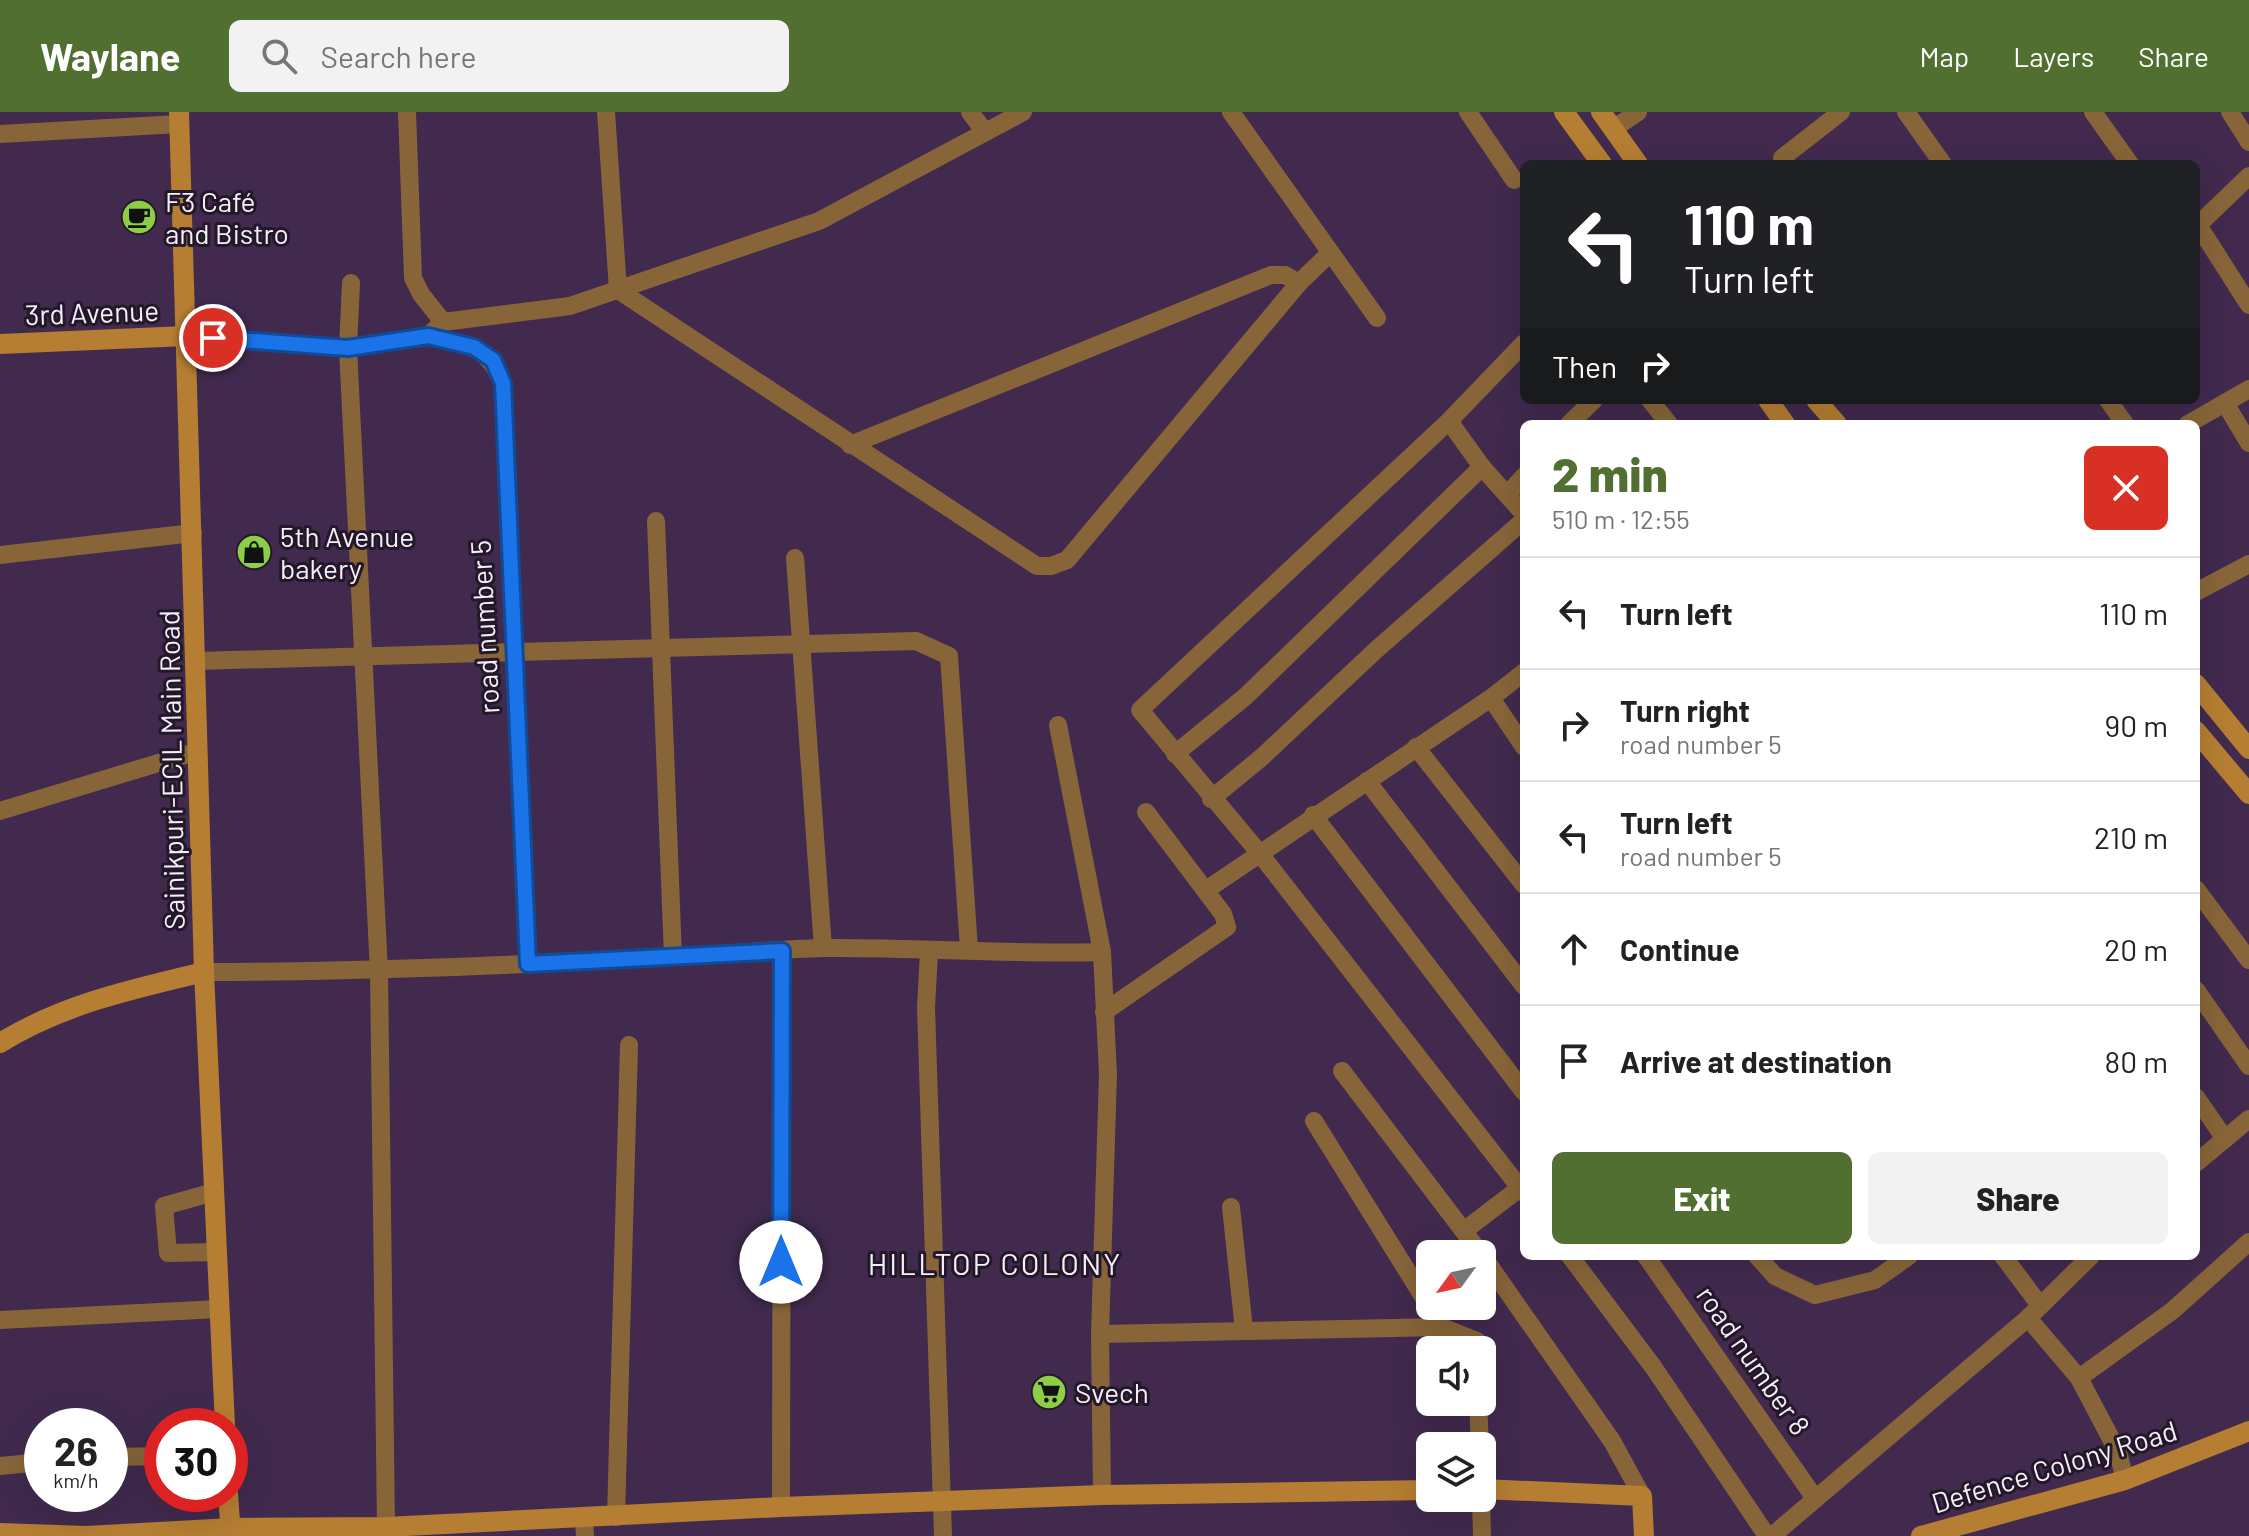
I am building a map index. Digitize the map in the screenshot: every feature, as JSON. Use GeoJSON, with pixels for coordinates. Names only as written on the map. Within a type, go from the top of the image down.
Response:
{"type":"FeatureCollection","features":[{"type":"Feature","properties":{"kind":"street"},"geometry":{"type":"LineString","coordinates":[[407,112],[413,278],[421,294],[443,322]]}},
{"type":"Feature","properties":{"kind":"street"},"geometry":{"type":"LineString","coordinates":[[606,112],[618,290]]}},
{"type":"Feature","properties":{"kind":"street"},"geometry":{"type":"LineString","coordinates":[[970,112],[985,132]]}},
{"type":"Feature","properties":{"kind":"street"},"geometry":{"type":"LineString","coordinates":[[186,336],[348,348],[428,336],[443,322],[570,306],[819,221],[1023,112]]}},
{"type":"Feature","properties":{"kind":"street"},"geometry":{"type":"LineString","coordinates":[[1231,112],[1377,318]]}},
{"type":"Feature","properties":{"kind":"street"},"geometry":{"type":"LineString","coordinates":[[1468,112],[1514,180]]}},
{"type":"Feature","properties":{"kind":"street"},"geometry":{"type":"LineString","coordinates":[[1564,112],[1599,160]]}},
{"type":"Feature","properties":{"kind":"street"},"geometry":{"type":"LineString","coordinates":[[1601,112],[1635,160]]}},
{"type":"Feature","properties":{"kind":"street"},"geometry":{"type":"LineString","coordinates":[[1613,129],[1638,112]]}},
{"type":"Feature","properties":{"kind":"street"},"geometry":{"type":"LineString","coordinates":[[1782,158],[1841,112]]}},
{"type":"Feature","properties":{"kind":"street"},"geometry":{"type":"LineString","coordinates":[[1906,112],[1940,160]]}},
{"type":"Feature","properties":{"kind":"street"},"geometry":{"type":"LineString","coordinates":[[2093,112],[2127,160]]}},
{"type":"Feature","properties":{"kind":"street"},"geometry":{"type":"LineString","coordinates":[[2230,112],[2249,142]]}},
{"type":"Feature","properties":{"kind":"street"},"geometry":{"type":"LineString","coordinates":[[0,134],[179,118]]}},
{"type":"Feature","properties":{"kind":"street","name":"Sainikpuri-ECIL Main Road"},"geometry":{"type":"LineString","coordinates":[[179,118],[204,972],[224,1408]]}},
{"type":"Feature","properties":{"kind":"street"},"geometry":{"type":"LineString","coordinates":[[2200,223],[2249,176]]}},
{"type":"Feature","properties":{"kind":"street"},"geometry":{"type":"LineString","coordinates":[[2200,231],[2249,305]]}},
{"type":"Feature","properties":{"kind":"street"},"geometry":{"type":"LineString","coordinates":[[618,290],[1022,558],[1037,566],[1051,566],[1067,560],[1299,283],[1329,254]]}},
{"type":"Feature","properties":{"kind":"street"},"geometry":{"type":"LineString","coordinates":[[850,445],[1271,275],[1285,275],[1299,283]]}},
{"type":"Feature","properties":{"kind":"street"},"geometry":{"type":"LineString","coordinates":[[351,283],[348,348],[366,659],[379,972],[386,1527]]}},
{"type":"Feature","properties":{"kind":"street","name":"3rd Avenue"},"geometry":{"type":"LineString","coordinates":[[0,344],[186,336]]}},
{"type":"Feature","properties":{"kind":"street","name":"road number 5"},"geometry":{"type":"LineString","coordinates":[[428,336],[474,347],[493,360],[503,383],[528,964]]}},
{"type":"Feature","properties":{"kind":"street"},"geometry":{"type":"LineString","coordinates":[[1520,347],[1449,421],[1140,710],[1211,799],[1261,855],[1520,1184]]}},
{"type":"Feature","properties":{"kind":"street"},"geometry":{"type":"LineString","coordinates":[[2195,420],[2249,389]]}},
{"type":"Feature","properties":{"kind":"street"},"geometry":{"type":"LineString","coordinates":[[2225,403],[2249,443]]}},
{"type":"Feature","properties":{"kind":"street"},"geometry":{"type":"LineString","coordinates":[[1573,420],[1590,404]]}},
{"type":"Feature","properties":{"kind":"street"},"geometry":{"type":"LineString","coordinates":[[1653,404],[1666,420]]}},
{"type":"Feature","properties":{"kind":"street"},"geometry":{"type":"LineString","coordinates":[[1820,404],[1834,420]]}},
{"type":"Feature","properties":{"kind":"street"},"geometry":{"type":"LineString","coordinates":[[1449,421],[1482,467],[1520,511]]}},
{"type":"Feature","properties":{"kind":"street"},"geometry":{"type":"LineString","coordinates":[[1175,754],[1246,696],[1482,467]]}},
{"type":"Feature","properties":{"kind":"street"},"geometry":{"type":"LineString","coordinates":[[1508,494],[1520,480]]}},
{"type":"Feature","properties":{"kind":"street"},"geometry":{"type":"LineString","coordinates":[[656,521],[673,957]]}},
{"type":"Feature","properties":{"kind":"street"},"geometry":{"type":"LineString","coordinates":[[1211,799],[1262,757],[1520,521]]}},
{"type":"Feature","properties":{"kind":"street"},"geometry":{"type":"LineString","coordinates":[[0,555],[193,533]]}},
{"type":"Feature","properties":{"kind":"street"},"geometry":{"type":"LineString","coordinates":[[795,558],[823,948]]}},
{"type":"Feature","properties":{"kind":"street"},"geometry":{"type":"LineString","coordinates":[[2200,590],[2249,564]]}},
{"type":"Feature","properties":{"kind":"street"},"geometry":{"type":"LineString","coordinates":[[196,661],[366,659],[916,641],[949,656],[969,949]]}},
{"type":"Feature","properties":{"kind":"street"},"geometry":{"type":"LineString","coordinates":[[1206,890],[1261,855],[1313,815],[1491,698],[1520,675]]}},
{"type":"Feature","properties":{"kind":"street"},"geometry":{"type":"LineString","coordinates":[[2200,689],[2247,744]]}},
{"type":"Feature","properties":{"kind":"street"},"geometry":{"type":"LineString","coordinates":[[1491,698],[1520,741]]}},
{"type":"Feature","properties":{"kind":"street"},"geometry":{"type":"LineString","coordinates":[[1058,725],[1102,952],[1108,1074],[1100,1334],[1102,1495]]}},
{"type":"Feature","properties":{"kind":"street"},"geometry":{"type":"LineString","coordinates":[[2200,736],[2249,794]]}},
{"type":"Feature","properties":{"kind":"street"},"geometry":{"type":"LineString","coordinates":[[1416,747],[1520,880]]}},
{"type":"Feature","properties":{"kind":"street"},"geometry":{"type":"LineString","coordinates":[[0,811],[198,751]]}},
{"type":"Feature","properties":{"kind":"street"},"geometry":{"type":"LineString","coordinates":[[1367,781],[1520,981]]}},
{"type":"Feature","properties":{"kind":"street"},"geometry":{"type":"LineString","coordinates":[[1104,1012],[1227,927],[1223,914],[1146,812]]}},
{"type":"Feature","properties":{"kind":"street"},"geometry":{"type":"LineString","coordinates":[[1313,815],[1520,1087]]}},
{"type":"Feature","properties":{"kind":"street"},"geometry":{"type":"LineString","coordinates":[[2200,894],[2249,960]]}},
{"type":"Feature","properties":{"kind":"street"},"geometry":{"type":"LineString","coordinates":[[0,1043],[32,1023],[94,999],[204,972],[379,972],[823,948],[929,952],[969,949],[1030,955],[1102,952]]}},
{"type":"Feature","properties":{"kind":"street"},"geometry":{"type":"LineString","coordinates":[[781,1507],[782,951]]}},
{"type":"Feature","properties":{"kind":"street"},"geometry":{"type":"LineString","coordinates":[[929,952],[926,1007],[943,1536]]}},
{"type":"Feature","properties":{"kind":"street"},"geometry":{"type":"LineString","coordinates":[[2200,996],[2249,1066]]}},
{"type":"Feature","properties":{"kind":"street"},"geometry":{"type":"LineString","coordinates":[[616,1517],[629,1045]]}},
{"type":"Feature","properties":{"kind":"street"},"geometry":{"type":"LineString","coordinates":[[1342,1071],[1472,1240]]}},
{"type":"Feature","properties":{"kind":"street"},"geometry":{"type":"LineString","coordinates":[[2200,1103],[2225,1139]]}},
{"type":"Feature","properties":{"kind":"street"},"geometry":{"type":"LineString","coordinates":[[2200,1160],[2249,1119]]}},
{"type":"Feature","properties":{"kind":"street"},"geometry":{"type":"LineString","coordinates":[[1314,1121],[1442,1327]]}},
{"type":"Feature","properties":{"kind":"street"},"geometry":{"type":"LineString","coordinates":[[1465,1230],[1520,1190]]}},
{"type":"Feature","properties":{"kind":"street"},"geometry":{"type":"LineString","coordinates":[[214,1192],[164,1206],[168,1253],[216,1252]]}},
{"type":"Feature","properties":{"kind":"street"},"geometry":{"type":"LineString","coordinates":[[1231,1207],[1244,1330]]}},
{"type":"Feature","properties":{"kind":"street"},"geometry":{"type":"LineString","coordinates":[[2079,1378],[2172,1311],[2249,1242]]}},
{"type":"Feature","properties":{"kind":"street"},"geometry":{"type":"LineString","coordinates":[[1573,1260],[1654,1368],[1770,1536],[2034,1311],[2085,1260]]}},
{"type":"Feature","properties":{"kind":"street","name":"road number 8"},"geometry":{"type":"LineString","coordinates":[[1649,1260],[1814,1497]]}},
{"type":"Feature","properties":{"kind":"street"},"geometry":{"type":"LineString","coordinates":[[1761,1260],[1775,1276],[1815,1295],[1875,1280],[1903,1260]]}},
{"type":"Feature","properties":{"kind":"street"},"geometry":{"type":"LineString","coordinates":[[2005,1260],[2034,1311],[2079,1378],[2118,1452],[2125,1480]]}},
{"type":"Feature","properties":{"kind":"street"},"geometry":{"type":"LineString","coordinates":[[1496,1274],[1612,1441],[1642,1496],[1644,1536]]}},
{"type":"Feature","properties":{"kind":"street"},"geometry":{"type":"LineString","coordinates":[[0,1320],[219,1309]]}},
{"type":"Feature","properties":{"kind":"street"},"geometry":{"type":"LineString","coordinates":[[1100,1334],[1442,1327],[1464,1336]]}},
{"type":"Feature","properties":{"kind":"street","name":"Defence Colony Road"},"geometry":{"type":"LineString","coordinates":[[1921,1536],[1983,1528],[2125,1480],[2249,1431]]}},
{"type":"Feature","properties":{"kind":"street"},"geometry":{"type":"LineString","coordinates":[[0,1466],[24,1464]]}},
{"type":"Feature","properties":{"kind":"street"},"geometry":{"type":"LineString","coordinates":[[0,1533],[86,1536],[386,1527],[584,1527],[616,1517],[781,1507],[1102,1495],[1416,1490]]}},
{"type":"Feature","properties":{"kind":"street"},"geometry":{"type":"LineString","coordinates":[[1496,1490],[1642,1496]]}},
{"type":"Feature","properties":{"kind":"street"},"geometry":{"type":"LineString","coordinates":[[229,1512],[231,1532]]}},
{"type":"Feature","properties":{"kind":"street"},"geometry":{"type":"LineString","coordinates":[[1481,1512],[1482,1536]]}},
{"type":"Feature","properties":{"kind":"place","name":"F3 Café and Bistro"},"geometry":{"type":"Point","coordinates":[139,217]}},
{"type":"Feature","properties":{"kind":"place","name":"5th Avenue bakery"},"geometry":{"type":"Point","coordinates":[254,552]}},
{"type":"Feature","properties":{"kind":"place","name":"Svech"},"geometry":{"type":"Point","coordinates":[1049,1392]}},
{"type":"Feature","properties":{"kind":"district","name":"HILLTOP COLONY"},"geometry":{"type":"Point","coordinates":[995,1263]}},
{"type":"Feature","properties":{"kind":"route"},"geometry":{"type":"LineString","coordinates":[[213,338],[348,348],[428,336],[474,347],[493,360],[503,383],[528,964],[782,951],[781,1262]]}}]}
